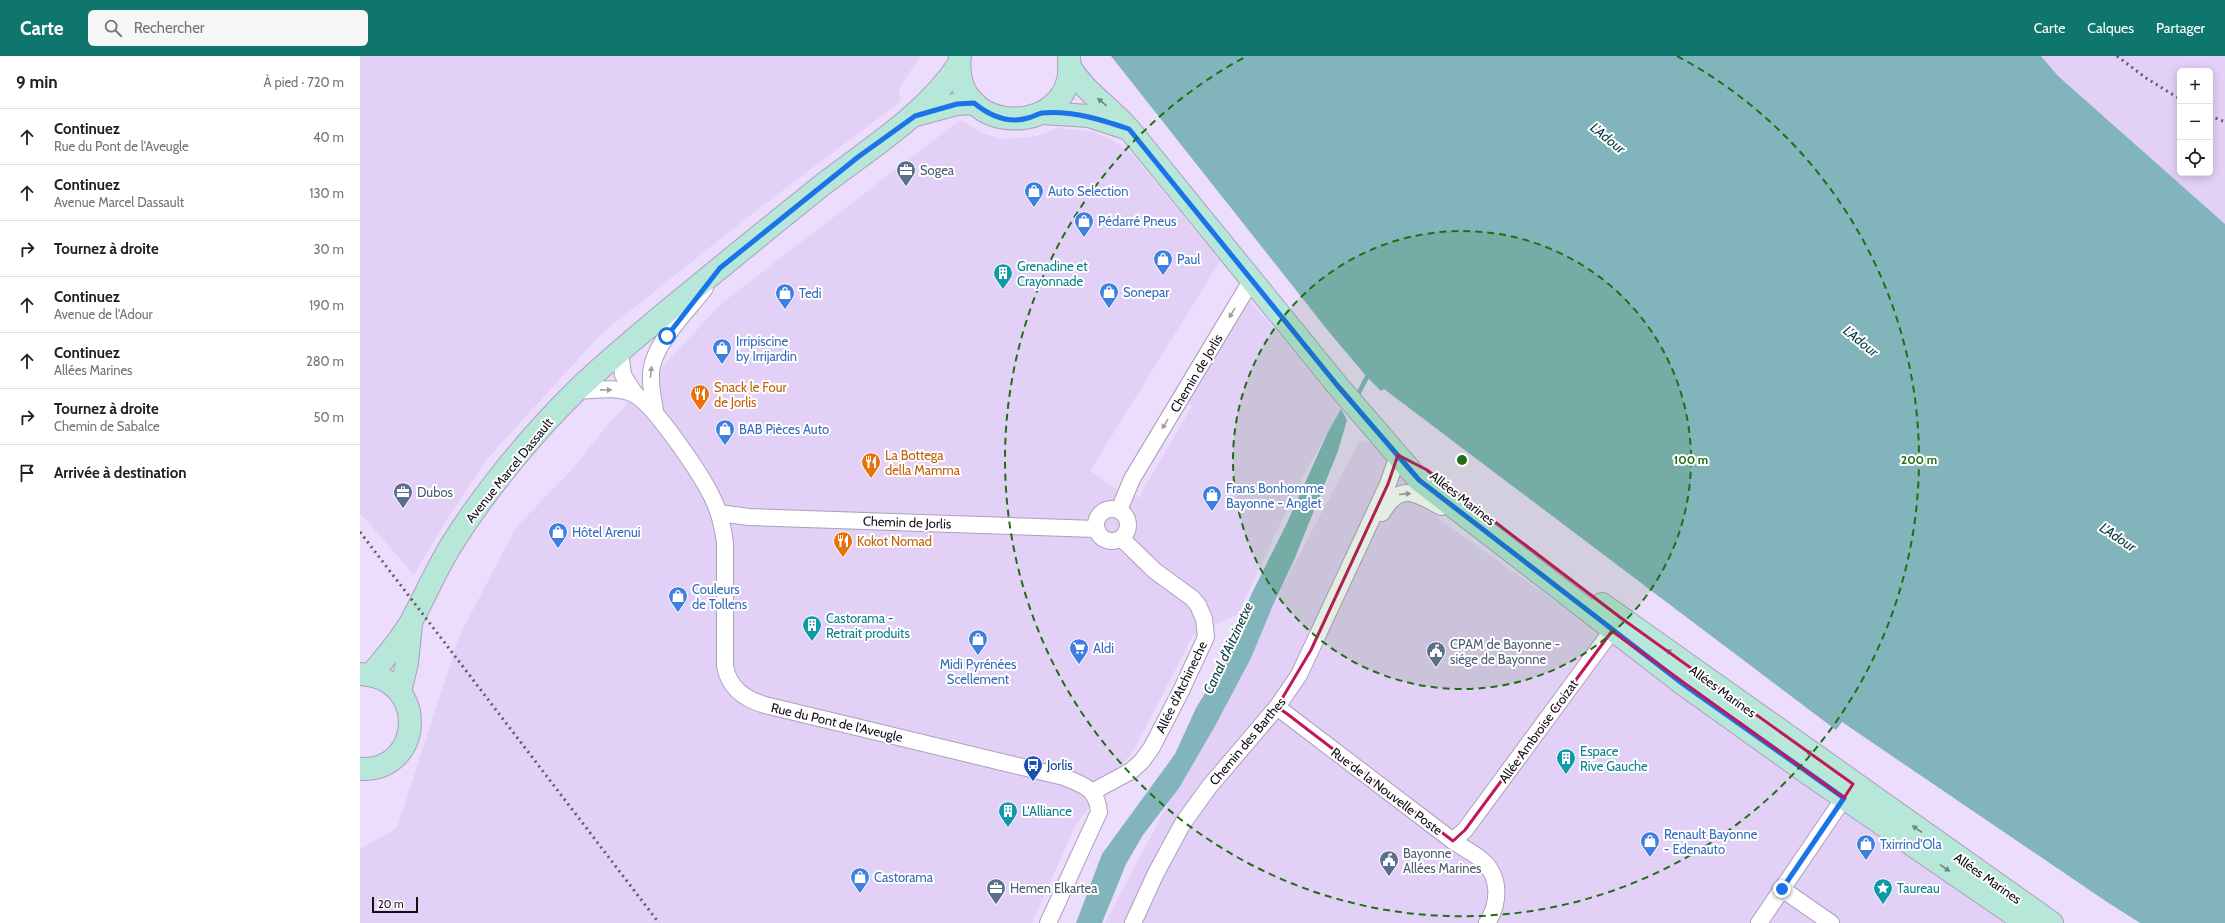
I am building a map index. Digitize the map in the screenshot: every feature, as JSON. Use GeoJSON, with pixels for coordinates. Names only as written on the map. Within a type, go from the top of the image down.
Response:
{"type":"FeatureCollection","features":[{"type":"Feature","properties":{"kind":"main road"},"geometry":{"type":"LineString","coordinates":[[960,60],[961,79],[966,92],[974,103],[986,112],[999,118],[1014,120],[1028,118],[1042,113],[1053,104],[1062,93],[1068,79],[1069,60]]}},
{"type":"Feature","properties":{"kind":"main road","name":"Avenue Marcel Dassault"},"geometry":{"type":"LineString","coordinates":[[366,675],[388,655],[415,614],[466,522],[530,440],[577,391],[620,351],[720,268],[858,157],[915,116],[937,93],[960,60]]}},
{"type":"Feature","properties":{"kind":"main road","name":"Allées Marines"},"geometry":{"type":"LineString","coordinates":[[1069,60],[1078,81],[1117,115],[1129,129],[1337,385],[1419,480],[1497,542],[1617,625],[1849,791],[2026,923]]}},
{"type":"Feature","properties":{"kind":"main road","name":"Avenue Marcel Dassault"},"geometry":{"type":"LineString","coordinates":[[915,116],[952,105],[974,103]]}},
{"type":"Feature","properties":{"kind":"main road"},"geometry":{"type":"LineString","coordinates":[[1042,113],[1089,116],[1129,129]]}},
{"type":"Feature","properties":{"kind":"main road","name":"Allées Marines"},"geometry":{"type":"LineString","coordinates":[[1398,455],[1427,470],[1617,625]]}},
{"type":"Feature","properties":{"kind":"main road","name":"Avenue Marcel Dassault"},"geometry":{"type":"LineString","coordinates":[[400,692],[407,663],[415,614]]}},
{"type":"Feature","properties":{"kind":"main road"},"geometry":{"type":"LineString","coordinates":[[363,774],[391,761],[401,751],[408,738],[411,724],[410,710],[400,692],[382,678],[366,675]]}},
{"type":"Feature","properties":{"kind":"main road","name":"Allées Marines"},"geometry":{"type":"LineString","coordinates":[[1849,791],[2052,923]]}},
{"type":"Feature","properties":{"kind":"street","name":"Rue du Pont de l'Aveugle"},"geometry":{"type":"LineString","coordinates":[[655,410],[650,384],[653,360],[667,336],[720,268]]}},
{"type":"Feature","properties":{"kind":"street","name":"Chemin de Jorlis"},"geometry":{"type":"LineString","coordinates":[[1119,510],[1132,479],[1251,279]]}},
{"type":"Feature","properties":{"kind":"street"},"geometry":{"type":"LineString","coordinates":[[620,351],[623,375],[635,394]]}},
{"type":"Feature","properties":{"kind":"street","name":"Rue du Pont de l'Aveugle"},"geometry":{"type":"LineString","coordinates":[[577,391],[619,390],[635,394],[655,410],[705,485],[719,513],[725,543],[725,666],[730,681],[743,696],[766,705],[1064,777],[1079,783],[1092,792]]}},
{"type":"Feature","properties":{"kind":"street","name":"Chemin des Barthes"},"geometry":{"type":"LineString","coordinates":[[1132,923],[1156,873],[1183,823],[1209,787],[1277,707],[1305,663],[1392,475],[1398,455]]}},
{"type":"Feature","properties":{"kind":"street","name":"Chemin des Barthes"},"geometry":{"type":"LineString","coordinates":[[1356,554],[1393,497],[1403,493],[1421,496],[1497,542]]}},
{"type":"Feature","properties":{"kind":"street"},"geometry":{"type":"LineString","coordinates":[[1112,508],[1119,510],[1124,513],[1129,524],[1128,529],[1122,539],[1110,542],[1104,540],[1096,529],[1099,515],[1104,510],[1112,508]]}},
{"type":"Feature","properties":{"kind":"street","name":"Chemin de Jorlis"},"geometry":{"type":"LineString","coordinates":[[719,513],[749,517],[1096,529]]}},
{"type":"Feature","properties":{"kind":"street","name":"Allée d'Atchineche"},"geometry":{"type":"LineString","coordinates":[[1092,792],[1131,771],[1142,761],[1152,747],[1206,637],[1204,619],[1198,605],[1192,598],[1155,571],[1122,539]]}},
{"type":"Feature","properties":{"kind":"street","name":"Allée Ambroise Croizat"},"geometry":{"type":"LineString","coordinates":[[1453,841],[1465,830],[1617,625]]}},
{"type":"Feature","properties":{"kind":"street","name":"Rue de la Nouvelle Poste"},"geometry":{"type":"LineString","coordinates":[[1277,707],[1453,841],[1484,862],[1492,871],[1497,894],[1496,906],[1487,923]]}},
{"type":"Feature","properties":{"kind":"street"},"geometry":{"type":"LineString","coordinates":[[1759,923],[1849,791]]}},
{"type":"Feature","properties":{"kind":"street"},"geometry":{"type":"LineString","coordinates":[[1048,923],[1099,812],[1098,803],[1092,792]]}},
{"type":"Feature","properties":{"kind":"street"},"geometry":{"type":"LineString","coordinates":[[1782,889],[1831,923]]}},
{"type":"Feature","properties":{"kind":"highlighted area"},"geometry":{"type":"Polygon","coordinates":[[[1398,455],[1427,470],[1621,618],[1853,784],[1844,798],[1612,631],[1465,830],[1453,841],[1277,707],[1311,650],[1388,484],[1398,455]]]}},
{"type":"Feature","properties":{"kind":"shaded area"},"geometry":{"type":"Polygon","coordinates":[[[360,56],[920,56],[899,89],[901,101],[753,213],[601,334],[487,459],[446,521],[414,575],[360,513],[360,56]]]}},
{"type":"Feature","properties":{"kind":"shaded area"},"geometry":{"type":"Polygon","coordinates":[[[2041,56],[2225,56],[2225,224],[2058,76],[2041,56]]]}},
{"type":"Feature","properties":{"kind":"shaded area","name":"Jorlis"},"geometry":{"type":"Polygon","coordinates":[[[960,120],[982,133],[1003,139],[1034,137],[1058,128],[1093,132],[1112,140],[1132,154],[1220,261],[1090,471],[1115,488],[1140,498],[1143,490],[1192,406],[1185,402],[1249,299],[1341,409],[1302,478],[1238,614],[1192,637],[1135,748],[1075,826],[1032,923],[360,923],[360,849],[397,828],[459,637],[516,527],[569,473],[610,422],[722,303],[960,120]]]}},
{"type":"Feature","properties":{"kind":"shaded area"},"geometry":{"type":"Polygon","coordinates":[[[1360,440],[1388,446],[1414,501],[1837,802],[2011,923],[1105,923],[1360,440]]]}},
{"type":"Feature","properties":{"kind":"water","name":"L'Adour"},"geometry":{"type":"Polygon","coordinates":[[[1111,56],[2041,56],[2058,76],[2225,224],[2225,923],[2140,923],[1842,722],[1836,730],[1384,389],[1381,391],[1367,377],[1329,332],[1111,56]]]}},
{"type":"Feature","properties":{"kind":"water"},"geometry":{"type":"Polygon","coordinates":[[[1341,409],[1347,420],[1338,451],[1294,560],[1251,658],[1215,726],[1179,788],[1143,835],[1126,864],[1102,923],[1076,923],[1102,854],[1175,754],[1196,708],[1219,670],[1252,593],[1287,523],[1328,432],[1341,409]]]}},
{"type":"Feature","properties":{"kind":"waterway","name":"Canal d'Aitzinetxe"},"geometry":{"type":"LineString","coordinates":[[1356,398],[1367,377]]}},
{"type":"Feature","properties":{"kind":"railway"},"geometry":{"type":"LineString","coordinates":[[2117,56],[2146,78],[2177,97]]}},
{"type":"Feature","properties":{"kind":"railway"},"geometry":{"type":"LineString","coordinates":[[2213,117],[2225,122]]}},
{"type":"Feature","properties":{"kind":"railway"},"geometry":{"type":"LineString","coordinates":[[360,532],[659,923]]}},
{"type":"Feature","properties":{"kind":"place","name":"Sogea"},"geometry":{"type":"Point","coordinates":[906,187]}},
{"type":"Feature","properties":{"kind":"place","name":"Auto Selection"},"geometry":{"type":"Point","coordinates":[1034,208]}},
{"type":"Feature","properties":{"kind":"place","name":"Pédarré Pneus"},"geometry":{"type":"Point","coordinates":[1084,238]}},
{"type":"Feature","properties":{"kind":"place","name":"Paul"},"geometry":{"type":"Point","coordinates":[1163,276]}},
{"type":"Feature","properties":{"kind":"place","name":"Grenadine et Crayonnade"},"geometry":{"type":"Point","coordinates":[1003,290]}},
{"type":"Feature","properties":{"kind":"place","name":"Sonepar"},"geometry":{"type":"Point","coordinates":[1109,309]}},
{"type":"Feature","properties":{"kind":"place","name":"Tedi"},"geometry":{"type":"Point","coordinates":[785,310]}},
{"type":"Feature","properties":{"kind":"place","name":"Irripiscine by Irrijardin"},"geometry":{"type":"Point","coordinates":[722,365]}},
{"type":"Feature","properties":{"kind":"place","name":"Snack le Four de Jorlis"},"geometry":{"type":"Point","coordinates":[700,411]}},
{"type":"Feature","properties":{"kind":"place","name":"BAB Pièces Auto"},"geometry":{"type":"Point","coordinates":[725,446]}},
{"type":"Feature","properties":{"kind":"place","name":"La Bottega della Mamma"},"geometry":{"type":"Point","coordinates":[871,479]}},
{"type":"Feature","properties":{"kind":"place","name":"Dubos"},"geometry":{"type":"Point","coordinates":[403,509]}},
{"type":"Feature","properties":{"kind":"place","name":"Frans Bonhomme Bayonne - Anglet"},"geometry":{"type":"Point","coordinates":[1212,512]}},
{"type":"Feature","properties":{"kind":"place","name":"Hôtel Arenui"},"geometry":{"type":"Point","coordinates":[558,549]}},
{"type":"Feature","properties":{"kind":"place","name":"Kokot Nomad"},"geometry":{"type":"Point","coordinates":[843,558]}},
{"type":"Feature","properties":{"kind":"place","name":"Couleurs de Tollens"},"geometry":{"type":"Point","coordinates":[678,613]}},
{"type":"Feature","properties":{"kind":"place","name":"Castorama - Retrait produits"},"geometry":{"type":"Point","coordinates":[812,642]}},
{"type":"Feature","properties":{"kind":"place","name":"Midi Pyrénées Scellement"},"geometry":{"type":"Point","coordinates":[978,656]}},
{"type":"Feature","properties":{"kind":"place","name":"Aldi"},"geometry":{"type":"Point","coordinates":[1079,665]}},
{"type":"Feature","properties":{"kind":"place","name":"CPAM de Bayonne - siége de Bayonne"},"geometry":{"type":"Point","coordinates":[1436,668]}},
{"type":"Feature","properties":{"kind":"place","name":"Espace Rive Gauche"},"geometry":{"type":"Point","coordinates":[1566,775]}},
{"type":"Feature","properties":{"kind":"place","name":"Jorlis"},"geometry":{"type":"Point","coordinates":[1033,782]}},
{"type":"Feature","properties":{"kind":"place","name":"L'Alliance"},"geometry":{"type":"Point","coordinates":[1008,828]}},
{"type":"Feature","properties":{"kind":"place","name":"Renault Bayonne - Edenauto"},"geometry":{"type":"Point","coordinates":[1650,858]}},
{"type":"Feature","properties":{"kind":"place","name":"Txirrind'Ola"},"geometry":{"type":"Point","coordinates":[1866,861]}},
{"type":"Feature","properties":{"kind":"place","name":"Bayonne Allées Marines"},"geometry":{"type":"Point","coordinates":[1389,877]}},
{"type":"Feature","properties":{"kind":"place","name":"Castorama"},"geometry":{"type":"Point","coordinates":[860,894]}},
{"type":"Feature","properties":{"kind":"place","name":"Hemen Elkartea"},"geometry":{"type":"Point","coordinates":[996,905]}},
{"type":"Feature","properties":{"kind":"place","name":"Taureau"},"geometry":{"type":"Point","coordinates":[1883,905]}},
{"type":"Feature","properties":{"kind":"route"},"geometry":{"type":"LineString","coordinates":[[667,336],[689,310],[720,268],[754,239],[858,157],[915,116],[957,104],[974,103],[986,112],[999,118],[1014,120],[1028,118],[1042,113],[1089,116],[1129,129],[1337,385],[1419,480],[1612,631],[1683,684],[1844,798],[1782,889]]}}]}
